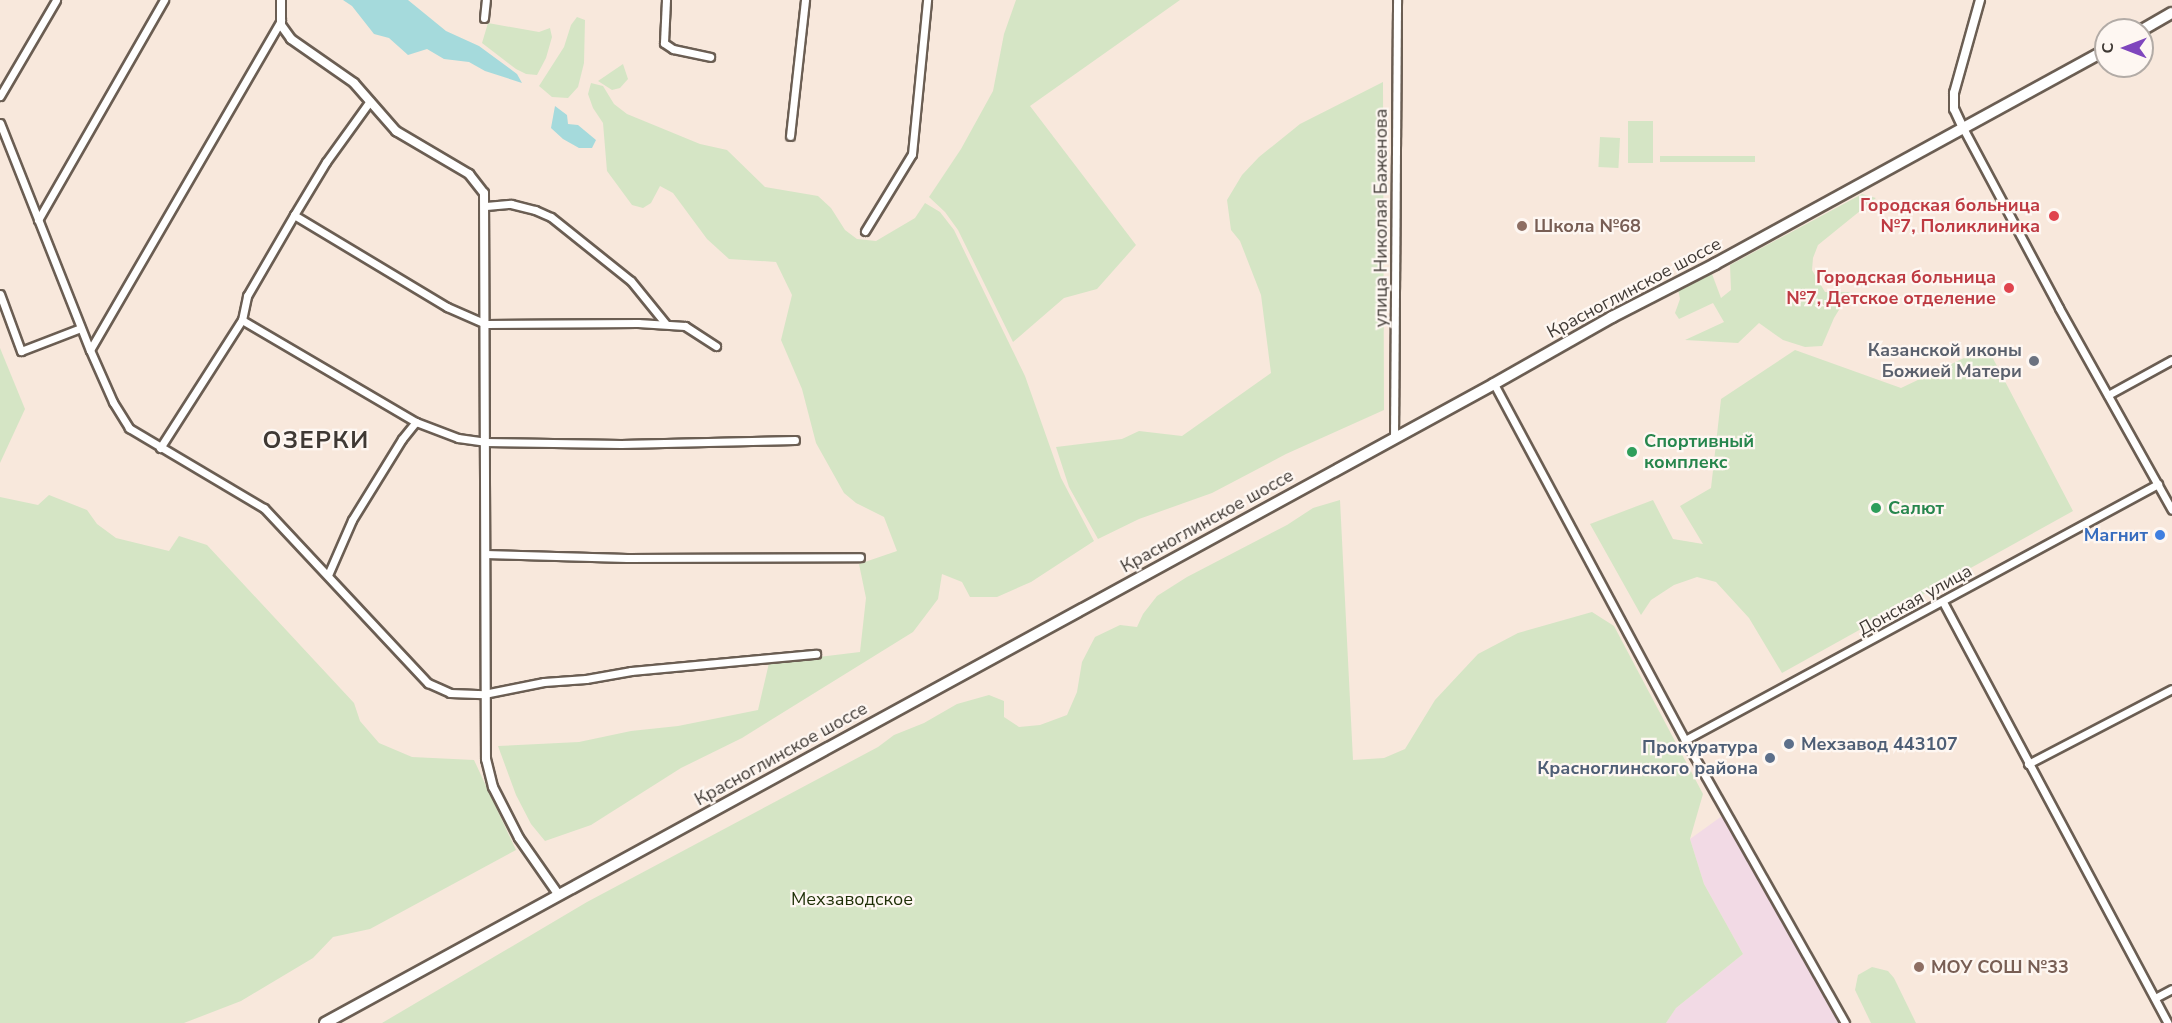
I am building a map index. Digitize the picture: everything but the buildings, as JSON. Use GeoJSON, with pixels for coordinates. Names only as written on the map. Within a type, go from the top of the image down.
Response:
{"type":"FeatureCollection","features":[{"type":"Feature","properties":{"kind":"main road"},"geometry":{"type":"LineString","coordinates":[[2154,23],[2172,13]]}},
{"type":"Feature","properties":{"kind":"main road","name":"Красноглинское шоссе"},"geometry":{"type":"LineString","coordinates":[[325,1023],[1494,384],[1612,317],[2094,57]]}},
{"type":"Feature","properties":{"kind":"street"},"geometry":{"type":"LineString","coordinates":[[0,96],[56,0]]}},
{"type":"Feature","properties":{"kind":"street"},"geometry":{"type":"LineString","coordinates":[[38,220],[164,0]]}},
{"type":"Feature","properties":{"kind":"street"},"geometry":{"type":"LineString","coordinates":[[282,0],[281,20],[285,32],[291,39],[354,83],[386,122],[408,140],[469,174],[484,193],[486,207],[484,694],[486,759],[493,787],[519,838],[558,894]]}},
{"type":"Feature","properties":{"kind":"street"},"geometry":{"type":"LineString","coordinates":[[484,18],[486,0]]}},
{"type":"Feature","properties":{"kind":"street"},"geometry":{"type":"LineString","coordinates":[[666,0],[664,43],[673,49],[711,57]]}},
{"type":"Feature","properties":{"kind":"street"},"geometry":{"type":"LineString","coordinates":[[790,136],[805,0]]}},
{"type":"Feature","properties":{"kind":"street"},"geometry":{"type":"LineString","coordinates":[[865,231],[912,154],[927,0]]}},
{"type":"Feature","properties":{"kind":"street","name":"улица Николая Баженова"},"geometry":{"type":"LineString","coordinates":[[1394,437],[1398,0]]}},
{"type":"Feature","properties":{"kind":"street"},"geometry":{"type":"LineString","coordinates":[[1980,0],[1954,93],[1954,109],[2172,510]]}},
{"type":"Feature","properties":{"kind":"street"},"geometry":{"type":"LineString","coordinates":[[90,350],[281,20]]}},
{"type":"Feature","properties":{"kind":"street"},"geometry":{"type":"LineString","coordinates":[[160,448],[242,320],[247,296],[294,215],[326,162],[370,100]]}},
{"type":"Feature","properties":{"kind":"street"},"geometry":{"type":"LineString","coordinates":[[0,123],[90,350],[113,402],[129,428],[264,508],[428,684],[450,693],[484,694],[544,682],[586,679],[631,671],[816,654]]}},
{"type":"Feature","properties":{"kind":"street"},"geometry":{"type":"LineString","coordinates":[[486,207],[511,204],[551,217],[631,281],[666,324]]}},
{"type":"Feature","properties":{"kind":"street"},"geometry":{"type":"LineString","coordinates":[[294,215],[447,307],[486,324],[666,324],[685,326],[716,346]]}},
{"type":"Feature","properties":{"kind":"street"},"geometry":{"type":"LineString","coordinates":[[0,294],[21,351],[81,328]]}},
{"type":"Feature","properties":{"kind":"street"},"geometry":{"type":"LineString","coordinates":[[242,320],[416,422],[458,438],[485,442],[621,444],[795,440]]}},
{"type":"Feature","properties":{"kind":"street"},"geometry":{"type":"LineString","coordinates":[[2108,395],[2172,360]]}},
{"type":"Feature","properties":{"kind":"street"},"geometry":{"type":"LineString","coordinates":[[1494,384],[1685,740],[1845,1023]]}},
{"type":"Feature","properties":{"kind":"street"},"geometry":{"type":"LineString","coordinates":[[328,575],[352,520],[402,439],[416,422]]}},
{"type":"Feature","properties":{"kind":"street","name":"Донская улица"},"geometry":{"type":"LineString","coordinates":[[1685,740],[2158,483]]}},
{"type":"Feature","properties":{"kind":"street"},"geometry":{"type":"LineString","coordinates":[[485,554],[627,558],[860,557]]}},
{"type":"Feature","properties":{"kind":"street"},"geometry":{"type":"LineString","coordinates":[[1942,602],[2168,1023]]}},
{"type":"Feature","properties":{"kind":"street"},"geometry":{"type":"LineString","coordinates":[[2028,764],[2172,689]]}},
{"type":"Feature","properties":{"kind":"street"},"geometry":{"type":"LineString","coordinates":[[2155,998],[2172,989]]}},
{"type":"Feature","properties":{"kind":"shaded area"},"geometry":{"type":"Polygon","coordinates":[[[1722,816],[1758,874],[1838,1023],[1666,1023],[1676,1008],[1743,954],[1704,884],[1690,839],[1722,816]]]}},
{"type":"Feature","properties":{"kind":"green space"},"geometry":{"type":"Polygon","coordinates":[[[1016,0],[1180,0],[1030,106],[1136,245],[1097,289],[1064,298],[1013,342],[958,230],[945,212],[929,197],[961,149],[993,91],[1004,34],[1016,0]]]}},
{"type":"Feature","properties":{"kind":"green space"},"geometry":{"type":"Polygon","coordinates":[[[577,17],[585,20],[584,63],[578,87],[568,98],[552,97],[539,86],[564,47],[571,25],[577,17]]]}},
{"type":"Feature","properties":{"kind":"green space"},"geometry":{"type":"Polygon","coordinates":[[[488,23],[539,32],[550,28],[552,37],[546,58],[537,75],[526,74],[516,69],[482,43],[488,23]]]}},
{"type":"Feature","properties":{"kind":"green space"},"geometry":{"type":"Polygon","coordinates":[[[623,64],[628,79],[620,88],[612,90],[598,81],[623,64]]]}},
{"type":"Feature","properties":{"kind":"green space"},"geometry":{"type":"Polygon","coordinates":[[[1383,82],[1384,410],[1286,454],[1212,493],[1139,519],[1098,539],[1069,487],[1056,447],[1122,439],[1139,431],[1182,436],[1271,373],[1261,295],[1240,241],[1231,230],[1227,200],[1242,175],[1259,157],[1300,124],[1383,82]]]}},
{"type":"Feature","properties":{"kind":"green space"},"geometry":{"type":"Polygon","coordinates":[[[591,83],[603,86],[614,104],[627,114],[700,144],[727,150],[765,187],[818,196],[831,208],[845,230],[857,239],[876,241],[915,218],[925,203],[940,212],[954,230],[1025,376],[1061,478],[1094,541],[1031,582],[997,597],[970,597],[962,582],[942,574],[938,599],[913,632],[742,738],[681,768],[591,825],[545,841],[531,824],[516,795],[498,746],[579,742],[758,710],[769,663],[860,652],[866,598],[859,564],[897,551],[884,517],[856,503],[844,493],[816,443],[802,389],[781,340],[792,295],[776,262],[729,259],[707,239],[673,193],[660,186],[651,203],[643,208],[632,205],[607,171],[603,123],[593,108],[588,94],[591,83]]]}},
{"type":"Feature","properties":{"kind":"green space"},"geometry":{"type":"Polygon","coordinates":[[[1628,121],[1653,121],[1653,163],[1628,163],[1628,121]]]}},
{"type":"Feature","properties":{"kind":"green space"},"geometry":{"type":"Polygon","coordinates":[[[1600,137],[1620,138],[1618,168],[1598,167],[1600,137]]]}},
{"type":"Feature","properties":{"kind":"green space"},"geometry":{"type":"Polygon","coordinates":[[[1660,156],[1755,156],[1755,162],[1660,162],[1660,156]]]}},
{"type":"Feature","properties":{"kind":"green space"},"geometry":{"type":"Polygon","coordinates":[[[1862,194],[1876,198],[1818,245],[1813,258],[1812,270],[1825,292],[1850,292],[1834,318],[1822,346],[1805,347],[1783,340],[1759,323],[1738,343],[1685,340],[1724,322],[1713,303],[1679,319],[1675,313],[1680,299],[1678,289],[1712,274],[1721,298],[1731,290],[1730,265],[1862,194]]]}},
{"type":"Feature","properties":{"kind":"green space","name":"Салют"},"geometry":{"type":"Polygon","coordinates":[[[1987,347],[2073,511],[1782,673],[1749,618],[1716,582],[1697,577],[1674,585],[1651,600],[1641,615],[1590,524],[1653,500],[1673,539],[1703,544],[1680,506],[1711,488],[1721,399],[1795,350],[1901,388],[1987,347]]]}},
{"type":"Feature","properties":{"kind":"green space"},"geometry":{"type":"Polygon","coordinates":[[[0,348],[25,409],[0,463],[0,348]]]}},
{"type":"Feature","properties":{"kind":"green space"},"geometry":{"type":"Polygon","coordinates":[[[49,495],[87,510],[97,524],[116,538],[169,551],[179,536],[207,545],[354,703],[360,721],[379,743],[412,757],[474,760],[516,850],[370,929],[333,937],[313,958],[241,1001],[184,1023],[0,1023],[0,497],[38,505],[49,495]]]}},
{"type":"Feature","properties":{"kind":"green space","name":"Мехзаводское"},"geometry":{"type":"Polygon","coordinates":[[[1340,500],[1353,760],[1384,758],[1405,749],[1435,700],[1478,654],[1518,633],[1592,612],[1614,626],[1703,794],[1690,839],[1704,884],[1743,954],[1676,1008],[1666,1023],[382,1023],[587,902],[878,747],[894,735],[924,723],[957,704],[989,695],[1004,701],[1004,717],[1019,727],[1040,725],[1067,715],[1077,692],[1082,662],[1095,637],[1120,625],[1137,627],[1143,614],[1157,596],[1187,577],[1287,525],[1313,508],[1340,500]]]}},
{"type":"Feature","properties":{"kind":"green space"},"geometry":{"type":"Polygon","coordinates":[[[1872,967],[1888,971],[1894,978],[1916,1023],[1871,1023],[1855,990],[1858,975],[1872,967]]]}},
{"type":"Feature","properties":{"kind":"water"},"geometry":{"type":"Polygon","coordinates":[[[343,0],[408,0],[446,31],[479,46],[517,74],[522,83],[485,71],[469,62],[444,59],[427,49],[408,55],[389,38],[374,34],[352,6],[343,0]]]}},
{"type":"Feature","properties":{"kind":"water"},"geometry":{"type":"Polygon","coordinates":[[[555,106],[567,115],[568,124],[578,125],[596,140],[592,148],[579,148],[563,139],[551,128],[555,106]]]}},
{"type":"Feature","properties":{"kind":"place","name":"Городская больница №7, Поликлиника"},"geometry":{"type":"Point","coordinates":[2054,216]}},
{"type":"Feature","properties":{"kind":"place","name":"Школа №68"},"geometry":{"type":"Point","coordinates":[1522,226]}},
{"type":"Feature","properties":{"kind":"place","name":"Городская больница №7, Детское отделение"},"geometry":{"type":"Point","coordinates":[2009,288]}},
{"type":"Feature","properties":{"kind":"place","name":"Казанской иконы Божией Матери"},"geometry":{"type":"Point","coordinates":[2034,361]}},
{"type":"Feature","properties":{"kind":"place","name":"Спортивный комплекс"},"geometry":{"type":"Point","coordinates":[1632,452]}},
{"type":"Feature","properties":{"kind":"place","name":"Салют"},"geometry":{"type":"Point","coordinates":[1876,508]}},
{"type":"Feature","properties":{"kind":"place","name":"Магнит"},"geometry":{"type":"Point","coordinates":[2160,535]}},
{"type":"Feature","properties":{"kind":"place","name":"Мехзавод 443107"},"geometry":{"type":"Point","coordinates":[1789,744]}},
{"type":"Feature","properties":{"kind":"place","name":"Прокуратура Красноглинского района"},"geometry":{"type":"Point","coordinates":[1770,758]}},
{"type":"Feature","properties":{"kind":"place","name":"МОУ СОШ №33"},"geometry":{"type":"Point","coordinates":[1919,967]}},
{"type":"Feature","properties":{"kind":"district","name":"ОЗЕРКИ"},"geometry":{"type":"Point","coordinates":[316,441]}}]}
